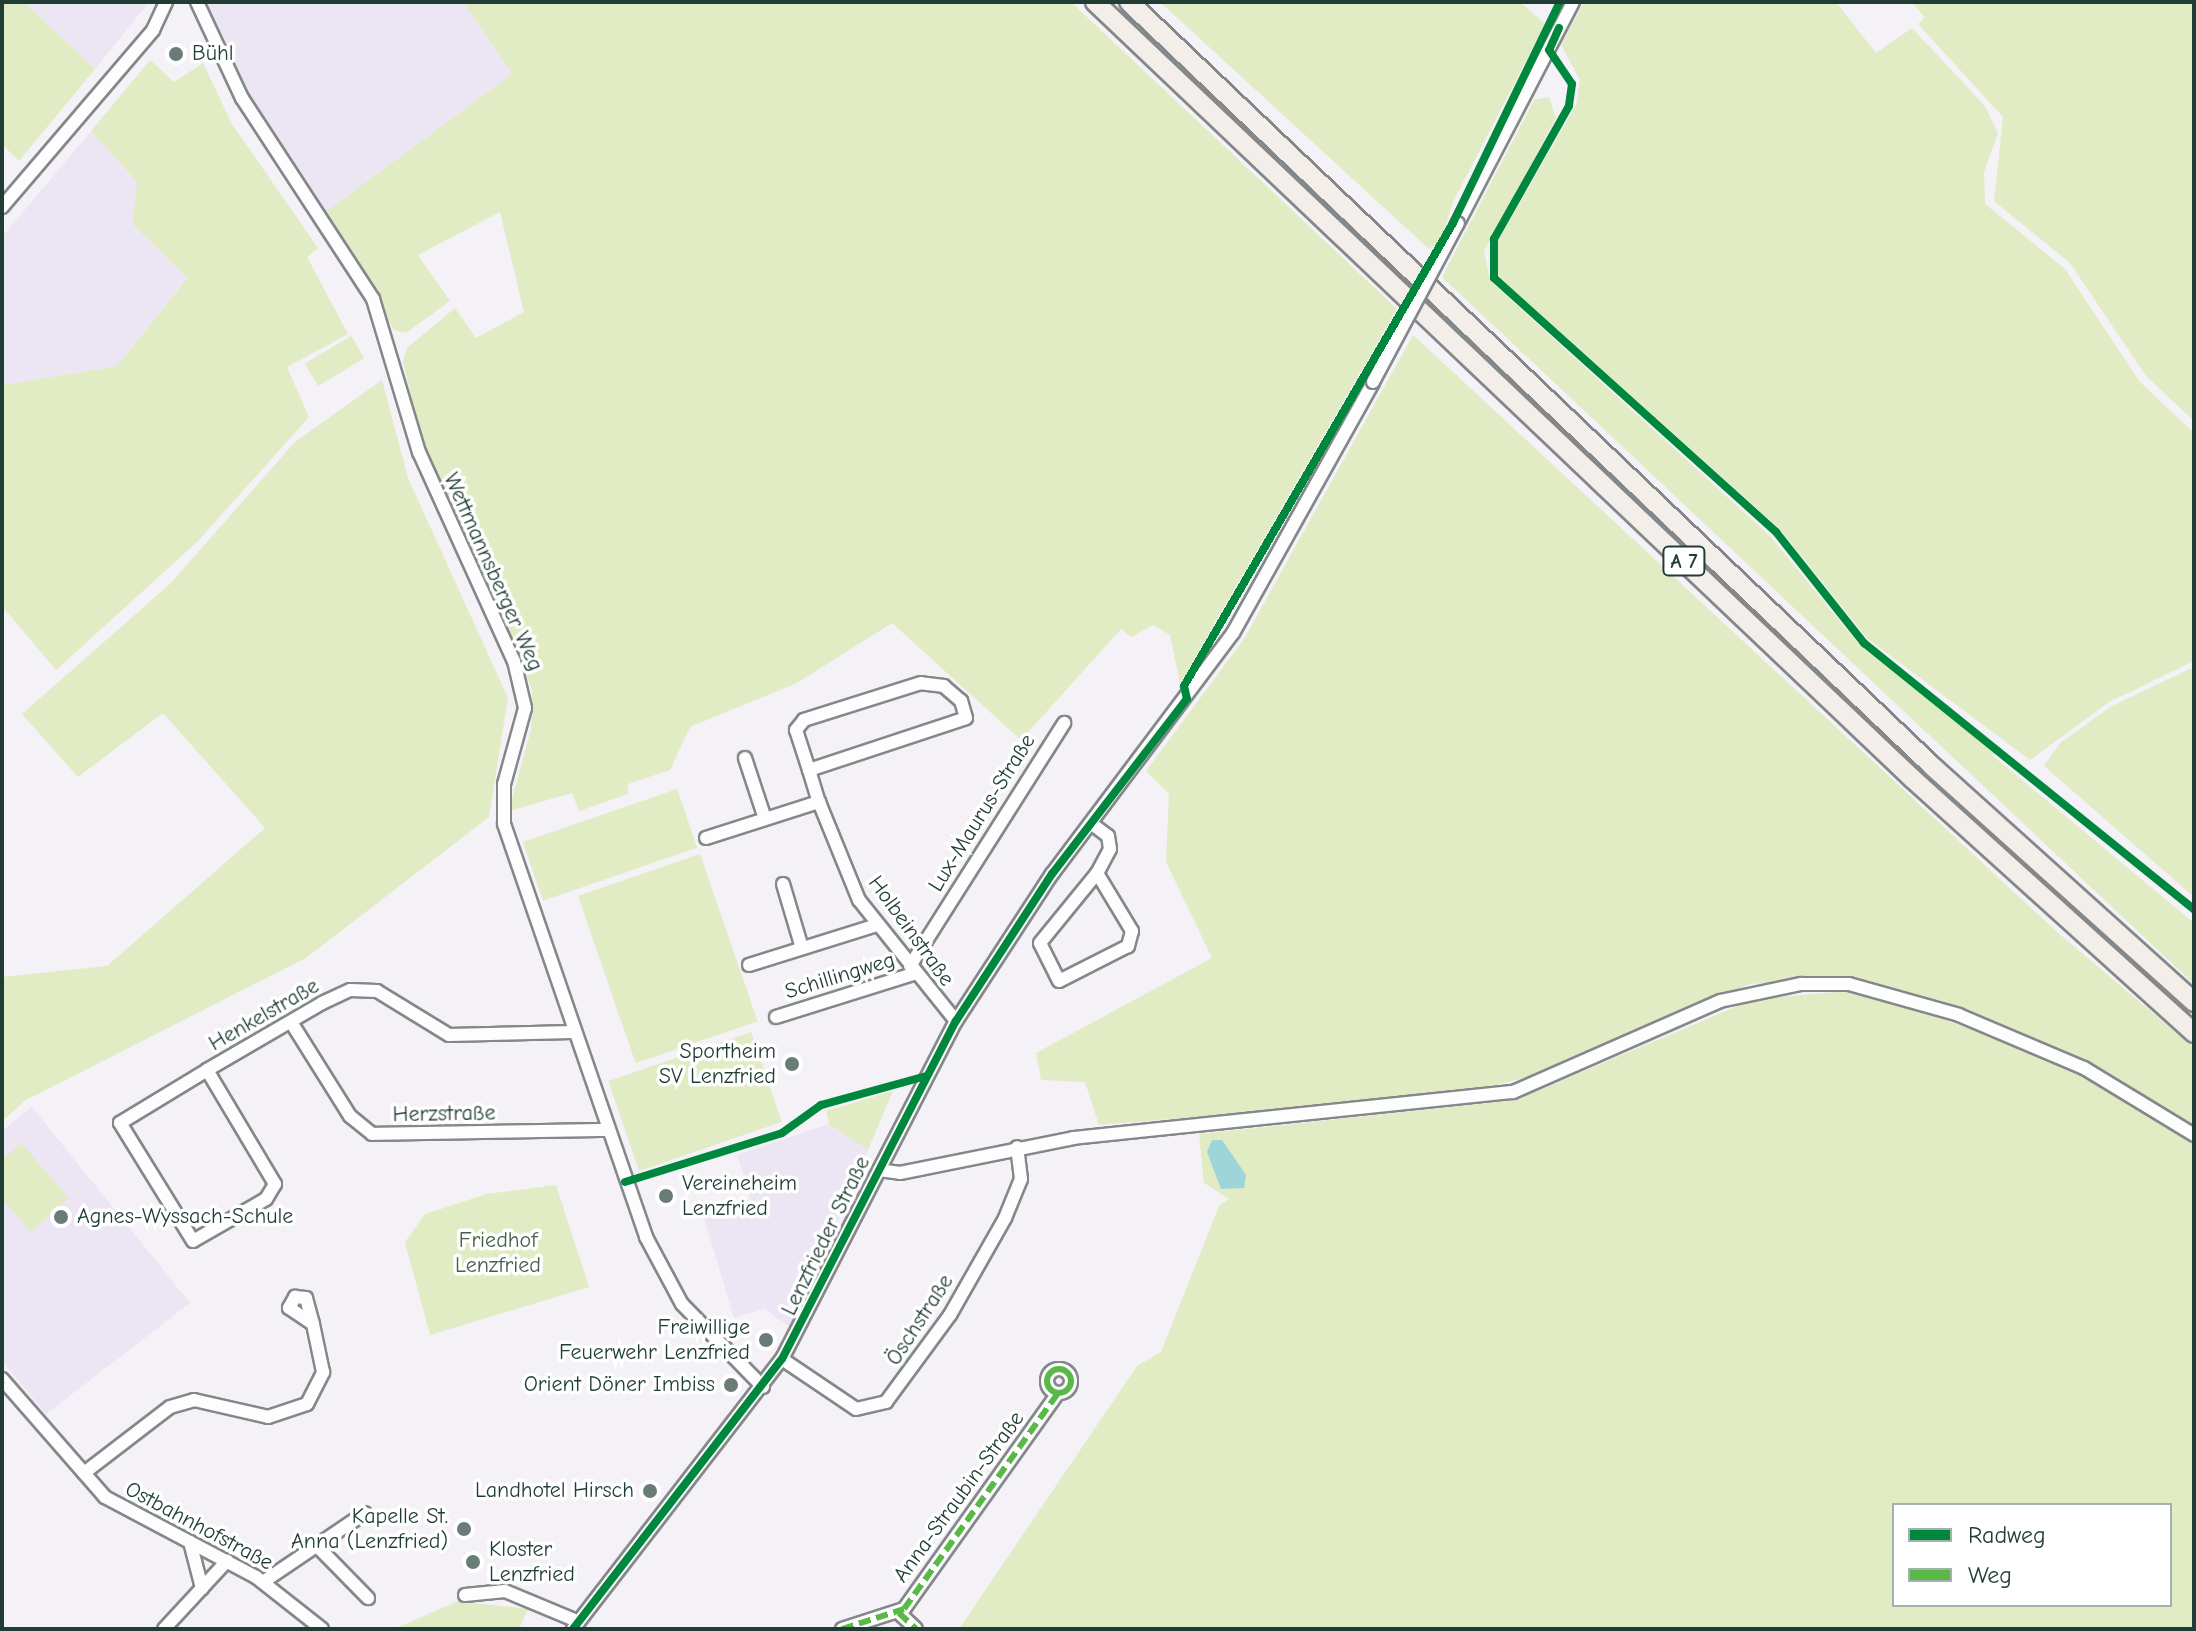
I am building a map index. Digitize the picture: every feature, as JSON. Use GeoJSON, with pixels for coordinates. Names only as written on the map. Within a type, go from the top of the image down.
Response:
{"type":"FeatureCollection","features":[{"type":"Feature","properties":{"kind":"highway","name":"A 7"},"geometry":{"type":"LineString","coordinates":[[1095,2],[1925,790],[2194,1033]]}},
{"type":"Feature","properties":{"kind":"highway","name":"A 7"},"geometry":{"type":"LineString","coordinates":[[1129,2],[1932,766],[2194,1002]]}},
{"type":"Feature","properties":{"kind":"street"},"geometry":{"type":"LineString","coordinates":[[2,207],[153,30],[166,2]]}},
{"type":"Feature","properties":{"kind":"street","name":"Wettmannsberger Weg"},"geometry":{"type":"LineString","coordinates":[[197,2],[242,98],[373,299],[419,452],[514,661],[525,708],[504,784],[504,824],[572,1032],[669,1283],[763,1387]]}},
{"type":"Feature","properties":{"kind":"street","name":"Lenzfrieder Straße"},"geometry":{"type":"LineString","coordinates":[[575,1626],[782,1359],[956,1021],[1092,824],[1233,633],[1373,382],[1573,2]]}},
{"type":"Feature","properties":{"kind":"street","name":"Holbeinstraße"},"geometry":{"type":"LineString","coordinates":[[809,770],[966,718],[955,694],[931,682],[804,720],[796,730],[819,802],[847,874],[877,925],[956,1021]]}},
{"type":"Feature","properties":{"kind":"street","name":"Lux-Maurus-Straße"},"geometry":{"type":"LineString","coordinates":[[913,970],[1064,723]]}},
{"type":"Feature","properties":{"kind":"street"},"geometry":{"type":"LineString","coordinates":[[745,758],[765,819]]}},
{"type":"Feature","properties":{"kind":"street"},"geometry":{"type":"LineString","coordinates":[[706,838],[819,802]]}},
{"type":"Feature","properties":{"kind":"street"},"geometry":{"type":"LineString","coordinates":[[1092,824],[1108,836],[1110,849],[1097,873],[1040,943],[1059,981],[1128,946],[1132,931],[1097,873]]}},
{"type":"Feature","properties":{"kind":"street"},"geometry":{"type":"LineString","coordinates":[[783,884],[802,948]]}},
{"type":"Feature","properties":{"kind":"street"},"geometry":{"type":"LineString","coordinates":[[749,965],[877,925]]}},
{"type":"Feature","properties":{"kind":"street","name":"Schillingweg"},"geometry":{"type":"LineString","coordinates":[[776,1017],[913,970]]}},
{"type":"Feature","properties":{"kind":"street"},"geometry":{"type":"LineString","coordinates":[[879,1170],[900,1173],[1017,1147],[1513,1092],[1753,991],[1849,984],[1959,1015],[2084,1068],[2194,1135]]}},
{"type":"Feature","properties":{"kind":"street","name":"Henkelstraße"},"geometry":{"type":"LineString","coordinates":[[207,1070],[275,1184],[266,1199],[193,1241],[120,1123],[207,1070],[291,1022],[350,990],[377,991],[449,1035],[572,1032]]}},
{"type":"Feature","properties":{"kind":"street","name":"Herzstraße"},"geometry":{"type":"LineString","coordinates":[[291,1022],[350,1116],[372,1134],[608,1130]]}},
{"type":"Feature","properties":{"kind":"street","name":"Öschstraße"},"geometry":{"type":"LineString","coordinates":[[782,1359],[856,1409],[886,1402],[950,1315],[1005,1218],[1021,1179],[1017,1147]]}},
{"type":"Feature","properties":{"kind":"street"},"geometry":{"type":"LineString","coordinates":[[84,1473],[170,1407],[194,1400],[268,1417],[307,1404],[323,1372],[313,1324]]}},
{"type":"Feature","properties":{"kind":"street","name":"Ostbahnhofstraße"},"geometry":{"type":"LineString","coordinates":[[2,1380],[84,1473],[141,1522],[190,1542],[263,1582],[322,1629]]}},
{"type":"Feature","properties":{"kind":"street","name":"Anna-Straubin-Straße"},"geometry":{"type":"LineString","coordinates":[[842,1629],[899,1613],[1058,1393]]}},
{"type":"Feature","properties":{"kind":"street"},"geometry":{"type":"LineString","coordinates":[[263,1582],[365,1513]]}},
{"type":"Feature","properties":{"kind":"street"},"geometry":{"type":"LineString","coordinates":[[190,1542],[202,1588]]}},
{"type":"Feature","properties":{"kind":"street"},"geometry":{"type":"LineString","coordinates":[[317,1546],[368,1598]]}},
{"type":"Feature","properties":{"kind":"street"},"geometry":{"type":"LineString","coordinates":[[164,1629],[227,1561]]}},
{"type":"Feature","properties":{"kind":"street"},"geometry":{"type":"LineString","coordinates":[[465,1595],[505,1591],[575,1626]]}},
{"type":"Feature","properties":{"kind":"street"},"geometry":{"type":"LineString","coordinates":[[899,1613],[916,1629]]}},
{"type":"Feature","properties":{"kind":"shaded area"},"geometry":{"type":"Polygon","coordinates":[[[24,2],[149,2],[95,69],[24,2]]]}},
{"type":"Feature","properties":{"kind":"shaded area"},"geometry":{"type":"Polygon","coordinates":[[[203,2],[463,2],[512,74],[324,213],[247,95],[203,2]]]}},
{"type":"Feature","properties":{"kind":"shaded area"},"geometry":{"type":"Polygon","coordinates":[[[91,131],[137,182],[132,224],[187,277],[117,366],[2,385],[2,237],[91,131]]]}},
{"type":"Feature","properties":{"kind":"shaded area","name":"Agnes-Wyssach-Schule"},"geometry":{"type":"Polygon","coordinates":[[[32,1107],[190,1303],[46,1414],[2,1361],[2,1131],[32,1107]]]}},
{"type":"Feature","properties":{"kind":"shaded area"},"geometry":{"type":"Polygon","coordinates":[[[829,1124],[868,1150],[793,1329],[764,1309],[734,1318],[703,1215],[751,1199],[737,1155],[829,1124]]]}},
{"type":"Feature","properties":{"kind":"green space"},"geometry":{"type":"Polygon","coordinates":[[[2,2],[24,2],[95,69],[19,161],[2,144],[2,2]]]}},
{"type":"Feature","properties":{"kind":"green space"},"geometry":{"type":"Polygon","coordinates":[[[463,2],[1071,2],[1397,309],[1180,683],[1170,635],[1153,625],[1131,637],[1121,629],[1021,740],[892,623],[797,683],[690,727],[670,770],[628,784],[628,794],[579,811],[572,793],[509,811],[531,729],[532,689],[424,451],[403,362],[407,348],[455,308],[476,338],[524,312],[500,212],[418,255],[450,301],[406,333],[394,330],[324,213],[512,74],[463,2]]]}},
{"type":"Feature","properties":{"kind":"green space"},"geometry":{"type":"Polygon","coordinates":[[[1160,2],[1520,2],[1545,24],[1453,202],[1440,242],[1429,249],[1160,2]]]}},
{"type":"Feature","properties":{"kind":"green space"},"geometry":{"type":"Polygon","coordinates":[[[1584,2],[1836,2],[1876,53],[1912,28],[1985,106],[1998,133],[1984,172],[1985,204],[2065,269],[2139,381],[2194,433],[2194,661],[2109,702],[2030,760],[1868,639],[1779,528],[1498,276],[1498,241],[1576,105],[1580,80],[1561,45],[1584,2]]]}},
{"type":"Feature","properties":{"kind":"green space"},"geometry":{"type":"Polygon","coordinates":[[[1912,2],[2194,2],[2194,421],[2146,376],[2070,263],[1994,201],[2003,117],[1918,24],[1925,18],[1912,2]]]}},
{"type":"Feature","properties":{"kind":"green space"},"geometry":{"type":"Polygon","coordinates":[[[150,60],[174,82],[203,63],[232,124],[318,248],[307,257],[348,334],[287,367],[309,417],[197,542],[56,670],[2,606],[2,385],[117,366],[187,278],[132,224],[137,182],[91,131],[150,60]]]}},
{"type":"Feature","properties":{"kind":"green space"},"geometry":{"type":"Polygon","coordinates":[[[1549,97],[1556,118],[1484,251],[1490,281],[1770,536],[1860,646],[2002,751],[1992,755],[2194,923],[2194,984],[1442,277],[1534,100],[1549,97]]]}},
{"type":"Feature","properties":{"kind":"green space"},"geometry":{"type":"Polygon","coordinates":[[[1413,335],[2057,932],[2194,1048],[2194,1126],[2086,1062],[1960,1009],[1851,978],[1750,984],[1554,1070],[1456,1095],[1099,1125],[1085,1082],[1041,1080],[1036,1053],[1212,958],[1166,862],[1169,794],[1146,771],[1244,639],[1413,335]]]}},
{"type":"Feature","properties":{"kind":"green space"},"geometry":{"type":"Polygon","coordinates":[[[351,336],[364,358],[318,386],[305,364],[351,336]]]}},
{"type":"Feature","properties":{"kind":"green space"},"geometry":{"type":"Polygon","coordinates":[[[382,380],[408,478],[508,698],[489,817],[306,958],[26,1100],[2,1121],[2,977],[107,966],[265,828],[163,713],[78,777],[22,714],[170,584],[295,442],[382,380]]]}},
{"type":"Feature","properties":{"kind":"green space"},"geometry":{"type":"Polygon","coordinates":[[[2194,667],[2194,897],[2044,766],[2060,743],[2112,706],[2194,667]]]}},
{"type":"Feature","properties":{"kind":"green space"},"geometry":{"type":"Polygon","coordinates":[[[677,789],[697,848],[543,901],[523,842],[677,789]]]}},
{"type":"Feature","properties":{"kind":"green space"},"geometry":{"type":"Polygon","coordinates":[[[700,854],[758,1021],[636,1063],[578,896],[700,854]]]}},
{"type":"Feature","properties":{"kind":"green space"},"geometry":{"type":"Polygon","coordinates":[[[1849,991],[1900,1001],[2082,1074],[2194,1145],[2194,1629],[959,1629],[1137,1366],[1161,1352],[1219,1206],[1229,1199],[1204,1183],[1199,1134],[1516,1100],[1754,999],[1849,991]]]}},
{"type":"Feature","properties":{"kind":"green space"},"geometry":{"type":"Polygon","coordinates":[[[751,1032],[782,1122],[639,1171],[608,1081],[751,1032]]]}},
{"type":"Feature","properties":{"kind":"green space"},"geometry":{"type":"Polygon","coordinates":[[[893,1091],[868,1150],[829,1124],[826,1111],[893,1091]]]}},
{"type":"Feature","properties":{"kind":"green space"},"geometry":{"type":"Polygon","coordinates":[[[21,1143],[69,1198],[31,1232],[2,1199],[2,1160],[21,1143]]]}},
{"type":"Feature","properties":{"kind":"green space","name":"Friedhof Lenzfried"},"geometry":{"type":"Polygon","coordinates":[[[556,1185],[589,1287],[430,1335],[405,1242],[425,1214],[487,1194],[556,1185]]]}},
{"type":"Feature","properties":{"kind":"green space"},"geometry":{"type":"Polygon","coordinates":[[[458,1601],[528,1609],[519,1629],[394,1629],[458,1601]]]}},
{"type":"Feature","properties":{"kind":"water"},"geometry":{"type":"Polygon","coordinates":[[[1212,1140],[1222,1140],[1246,1175],[1244,1188],[1221,1189],[1207,1152],[1212,1140]]]}},
{"type":"Feature","properties":{"kind":"marked path"},"geometry":{"type":"LineString","coordinates":[[1059,1369],[1067,1373],[1071,1381],[1067,1389],[1059,1393],[1051,1389],[1047,1381],[1051,1373],[1059,1369]]}},
{"type":"Feature","properties":{"kind":"marked path"},"geometry":{"type":"LineString","coordinates":[[842,1629],[904,1609],[1058,1393]]}},
{"type":"Feature","properties":{"kind":"marked path"},"geometry":{"type":"LineString","coordinates":[[899,1613],[916,1629]]}},
{"type":"Feature","properties":{"kind":"cycle path"},"geometry":{"type":"LineString","coordinates":[[573,1629],[782,1359],[956,1021],[1052,874],[1187,699],[1184,686],[1453,223],[1560,2]]}},
{"type":"Feature","properties":{"kind":"cycle path"},"geometry":{"type":"LineString","coordinates":[[1559,28],[1549,50],[1572,84],[1569,106],[1494,239],[1494,278],[1776,532],[1864,643],[2194,909]]}},
{"type":"Feature","properties":{"kind":"cycle path"},"geometry":{"type":"LineString","coordinates":[[625,1182],[782,1133],[821,1105],[926,1076]]}},
{"type":"Feature","properties":{"kind":"place","name":"Bühl"},"geometry":{"type":"Point","coordinates":[176,54]}},
{"type":"Feature","properties":{"kind":"place","name":"Sportheim SV Lenzfried"},"geometry":{"type":"Point","coordinates":[792,1064]}},
{"type":"Feature","properties":{"kind":"place","name":"Vereineheim Lenzfried"},"geometry":{"type":"Point","coordinates":[666,1196]}},
{"type":"Feature","properties":{"kind":"place","name":"Agnes-Wyssach-Schule"},"geometry":{"type":"Point","coordinates":[61,1217]}},
{"type":"Feature","properties":{"kind":"place","name":"Freiwillige Feuerwehr Lenzfried"},"geometry":{"type":"Point","coordinates":[766,1340]}},
{"type":"Feature","properties":{"kind":"place","name":"Orient Döner Imbiss"},"geometry":{"type":"Point","coordinates":[731,1385]}},
{"type":"Feature","properties":{"kind":"place","name":"Landhotel Hirsch"},"geometry":{"type":"Point","coordinates":[650,1491]}},
{"type":"Feature","properties":{"kind":"place","name":"Kapelle St. Anna (Lenzfried)"},"geometry":{"type":"Point","coordinates":[464,1529]}},
{"type":"Feature","properties":{"kind":"place","name":"Kloster Lenzfried"},"geometry":{"type":"Point","coordinates":[473,1562]}}]}
